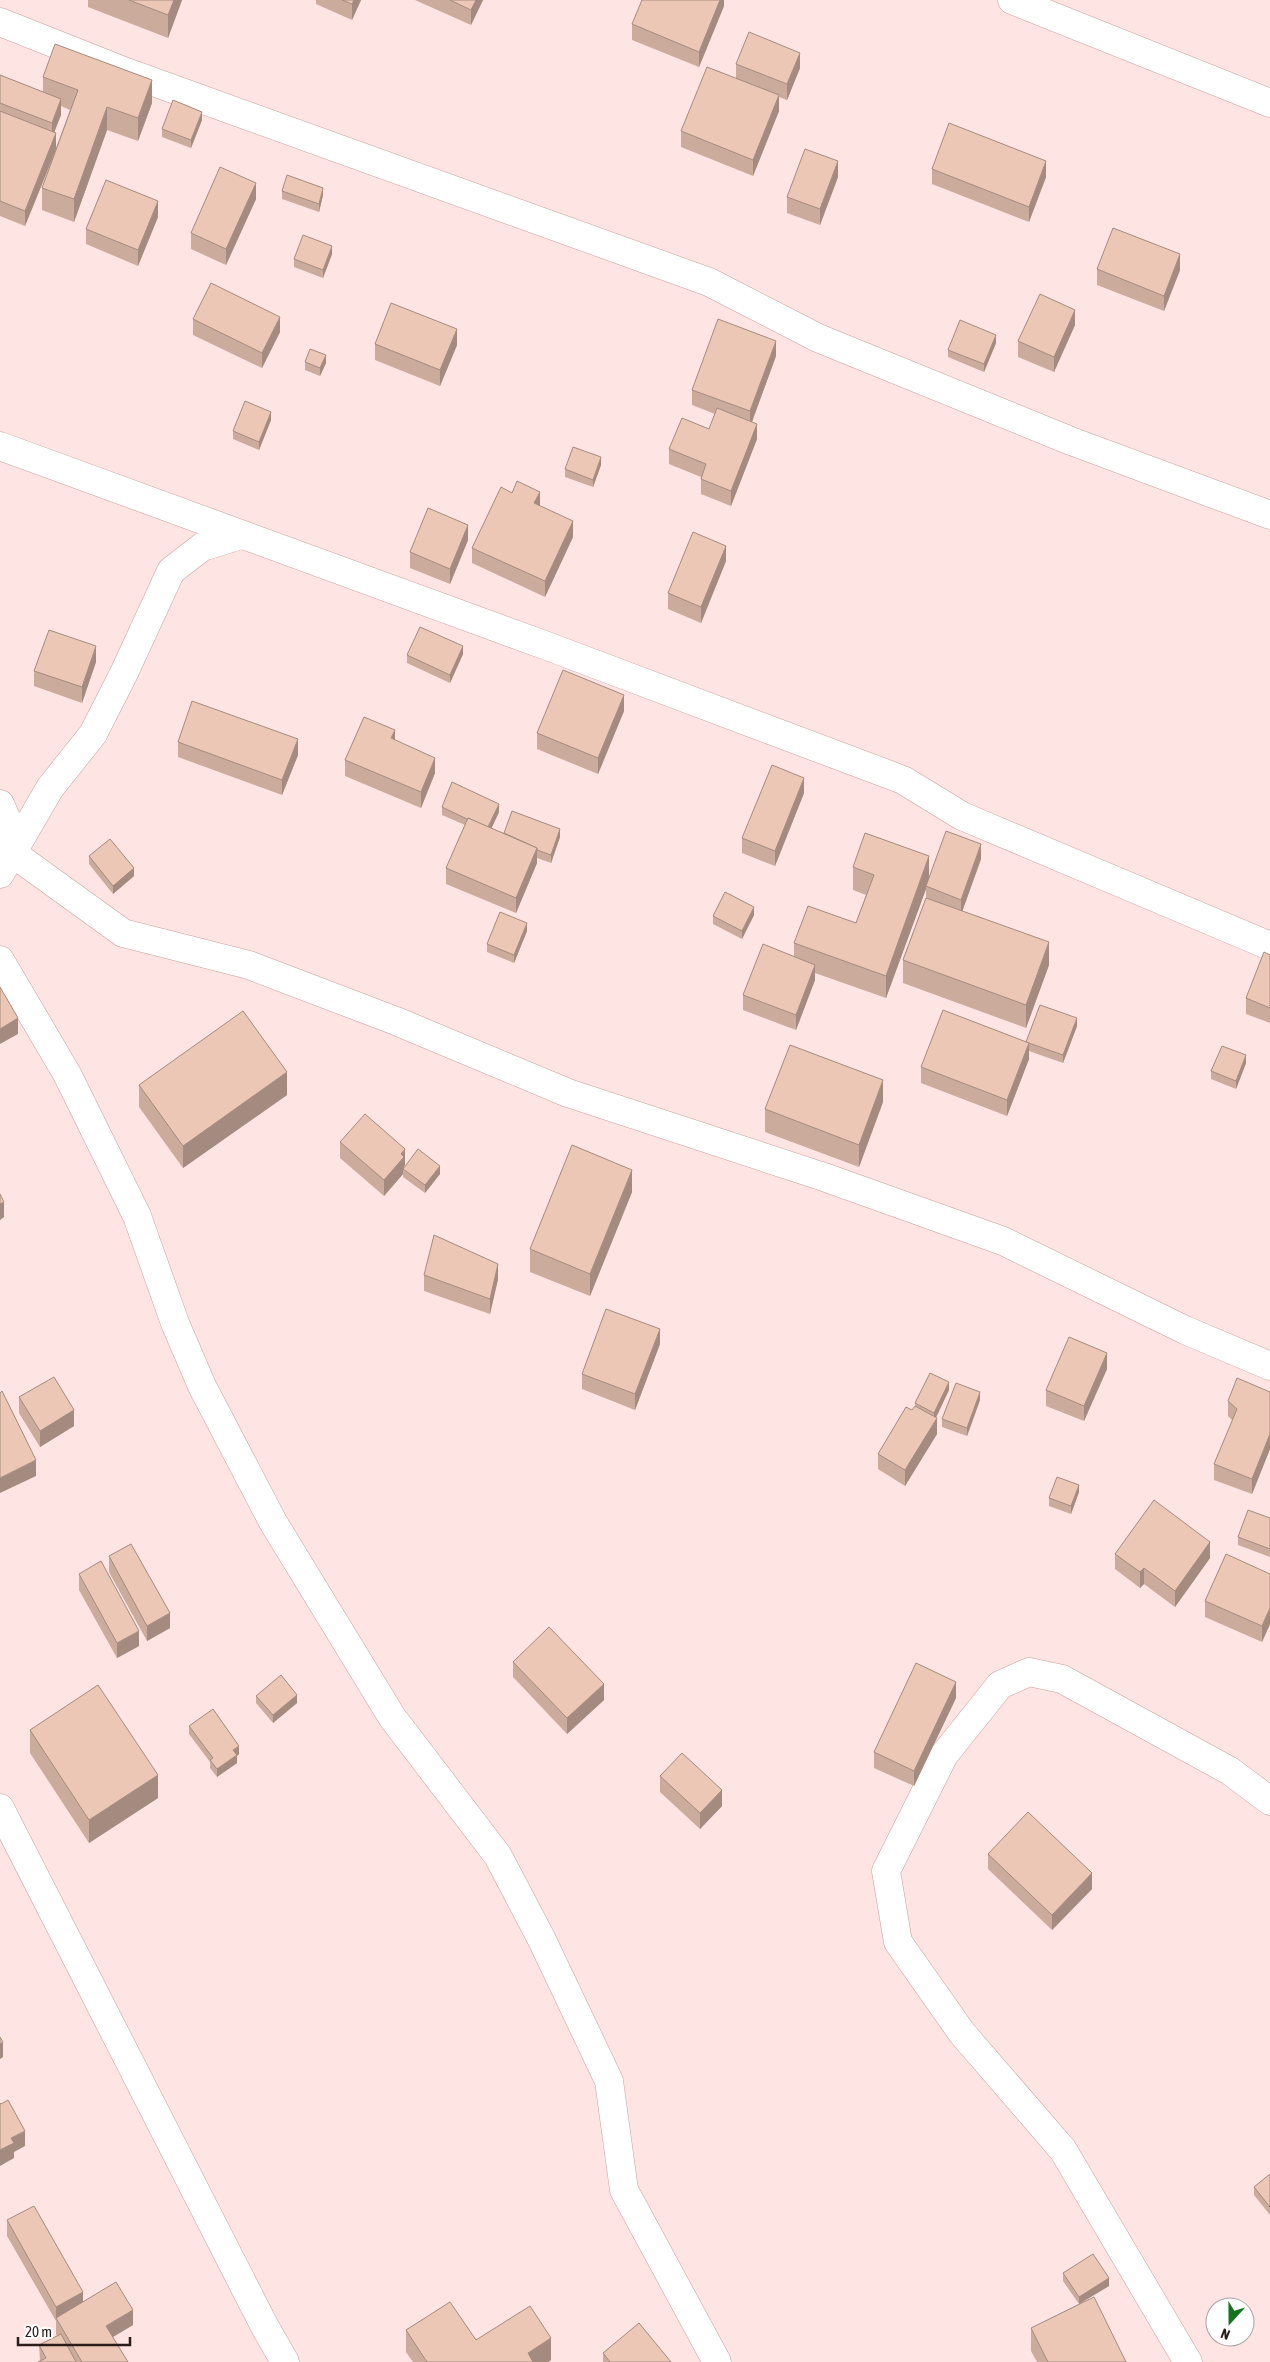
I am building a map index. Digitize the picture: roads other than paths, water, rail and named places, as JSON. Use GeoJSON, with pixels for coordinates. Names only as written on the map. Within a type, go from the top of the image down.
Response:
{"type":"FeatureCollection","features":[{"type":"Feature","properties":{"kind":"street"},"geometry":{"type":"LineString","coordinates":[[1012,0],[1270,103]]}},
{"type":"Feature","properties":{"kind":"street"},"geometry":{"type":"LineString","coordinates":[[0,22],[126,72],[709,282],[818,338],[1071,441],[1270,515]]}},
{"type":"Feature","properties":{"kind":"street"},"geometry":{"type":"LineString","coordinates":[[0,446],[547,646],[903,780],[962,816],[1270,946]]}},
{"type":"Feature","properties":{"kind":"street"},"geometry":{"type":"LineString","coordinates":[[6,863],[50,788],[93,734],[124,673],[171,571],[202,547],[241,535]]}},
{"type":"Feature","properties":{"kind":"street"},"geometry":{"type":"LineString","coordinates":[[0,804],[7,820],[6,863]]}},
{"type":"Feature","properties":{"kind":"street"},"geometry":{"type":"LineString","coordinates":[[6,863],[124,933],[249,965],[396,1021],[568,1093],[824,1177],[1003,1241],[1185,1330],[1270,1366]]}},
{"type":"Feature","properties":{"kind":"street"},"geometry":{"type":"LineString","coordinates":[[0,960],[67,1074],[128,1199],[175,1323],[198,1377],[274,1522],[392,1717],[498,1856],[542,1940],[609,2081],[624,2190],[717,2362]]}},
{"type":"Feature","properties":{"kind":"street"},"geometry":{"type":"LineString","coordinates":[[1188,2362],[1062,2150],[962,2033],[898,1942],[886,1871],[944,1755],[1000,1685],[1029,1672],[1062,1679],[1230,1771],[1270,1801]]}},
{"type":"Feature","properties":{"kind":"street"},"geometry":{"type":"LineString","coordinates":[[0,1808],[265,2327],[285,2362]]}}]}
